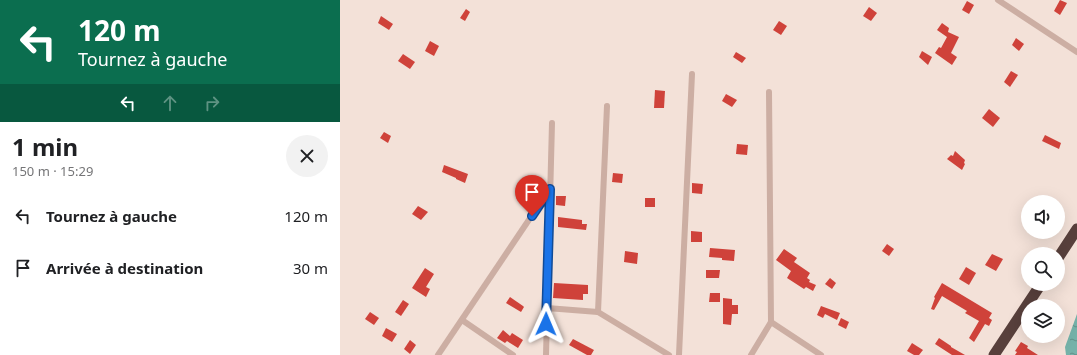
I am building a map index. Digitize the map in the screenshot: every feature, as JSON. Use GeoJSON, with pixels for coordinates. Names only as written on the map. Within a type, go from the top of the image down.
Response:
{"type":"FeatureCollection","features":[{"type":"Feature","properties":{"kind":"highway"},"geometry":{"type":"LineString","coordinates":[[1065,247],[1077,229]]}},
{"type":"Feature","properties":{"kind":"highway"},"geometry":{"type":"LineString","coordinates":[[994,355],[1036,291]]}},
{"type":"Feature","properties":{"kind":"street"},"geometry":{"type":"LineString","coordinates":[[998,0],[1077,52]]}},
{"type":"Feature","properties":{"kind":"street"},"geometry":{"type":"LineString","coordinates":[[679,355],[692,74]]}},
{"type":"Feature","properties":{"kind":"street"},"geometry":{"type":"LineString","coordinates":[[751,355],[771,322],[769,92]]}},
{"type":"Feature","properties":{"kind":"street"},"geometry":{"type":"LineString","coordinates":[[598,312],[607,106]]}},
{"type":"Feature","properties":{"kind":"street"},"geometry":{"type":"LineString","coordinates":[[546,355],[552,123]]}},
{"type":"Feature","properties":{"kind":"street"},"geometry":{"type":"LineString","coordinates":[[438,355],[550,189]]}},
{"type":"Feature","properties":{"kind":"street"},"geometry":{"type":"LineString","coordinates":[[547,308],[598,312],[669,355]]}},
{"type":"Feature","properties":{"kind":"street"},"geometry":{"type":"LineString","coordinates":[[462,320],[513,355]]}},
{"type":"Feature","properties":{"kind":"street"},"geometry":{"type":"LineString","coordinates":[[771,322],[822,355]]}},
{"type":"Feature","properties":{"kind":"water"},"geometry":{"type":"Polygon","coordinates":[[[1077,314],[1077,355],[1066,355],[1065,347],[1077,314]]]}},
{"type":"Feature","properties":{"kind":"building"},"geometry":{"type":"Polygon","coordinates":[[[1060,0],[1067,3],[1060,15],[1054,11],[1060,0]]]}},
{"type":"Feature","properties":{"kind":"building"},"geometry":{"type":"Polygon","coordinates":[[[967,1],[974,5],[969,14],[962,10],[967,1]]]}},
{"type":"Feature","properties":{"kind":"building"},"geometry":{"type":"Polygon","coordinates":[[[869,7],[877,13],[871,21],[863,16],[869,7]]]}},
{"type":"Feature","properties":{"kind":"building"},"geometry":{"type":"Polygon","coordinates":[[[466,9],[470,12],[465,21],[460,18],[466,9]]]}},
{"type":"Feature","properties":{"kind":"building"},"geometry":{"type":"Polygon","coordinates":[[[381,16],[393,24],[389,30],[378,23],[381,16]]]}},
{"type":"Feature","properties":{"kind":"building"},"geometry":{"type":"Polygon","coordinates":[[[779,21],[787,26],[781,35],[773,30],[779,21]]]}},
{"type":"Feature","properties":{"kind":"building"},"geometry":{"type":"Polygon","coordinates":[[[942,23],[949,28],[948,32],[959,37],[951,53],[957,57],[952,65],[935,53],[939,47],[941,48],[947,37],[937,30],[942,23]]]}},
{"type":"Feature","properties":{"kind":"building"},"geometry":{"type":"Polygon","coordinates":[[[1016,38],[1024,44],[1019,51],[1012,45],[1016,38]]]}},
{"type":"Feature","properties":{"kind":"building"},"geometry":{"type":"Polygon","coordinates":[[[430,41],[439,46],[434,56],[425,51],[430,41]]]}},
{"type":"Feature","properties":{"kind":"building"},"geometry":{"type":"Polygon","coordinates":[[[922,51],[932,57],[928,65],[919,57],[922,51]]]}},
{"type":"Feature","properties":{"kind":"building"},"geometry":{"type":"Polygon","coordinates":[[[736,52],[746,58],[742,63],[733,57],[736,52]]]}},
{"type":"Feature","properties":{"kind":"building"},"geometry":{"type":"Polygon","coordinates":[[[403,54],[415,62],[410,69],[398,61],[403,54]]]}},
{"type":"Feature","properties":{"kind":"building"},"geometry":{"type":"Polygon","coordinates":[[[1011,71],[1018,75],[1010,87],[1004,82],[1011,71]]]}},
{"type":"Feature","properties":{"kind":"building"},"geometry":{"type":"Polygon","coordinates":[[[655,90],[665,91],[664,108],[654,108],[655,90]]]}},
{"type":"Feature","properties":{"kind":"building"},"geometry":{"type":"Polygon","coordinates":[[[726,94],[737,100],[732,107],[722,101],[726,94]]]}},
{"type":"Feature","properties":{"kind":"building"},"geometry":{"type":"Polygon","coordinates":[[[989,109],[1000,118],[993,127],[982,118],[989,109]]]}},
{"type":"Feature","properties":{"kind":"building"},"geometry":{"type":"Polygon","coordinates":[[[384,132],[391,136],[388,143],[380,138],[384,132]]]}},
{"type":"Feature","properties":{"kind":"building"},"geometry":{"type":"Polygon","coordinates":[[[1045,135],[1061,143],[1059,149],[1042,141],[1045,135]]]}},
{"type":"Feature","properties":{"kind":"building"},"geometry":{"type":"Polygon","coordinates":[[[737,144],[748,145],[747,155],[736,154],[737,144]]]}},
{"type":"Feature","properties":{"kind":"building"},"geometry":{"type":"Polygon","coordinates":[[[955,151],[965,160],[962,170],[947,159],[951,155],[953,156],[955,151]]]}},
{"type":"Feature","properties":{"kind":"building"},"geometry":{"type":"Polygon","coordinates":[[[444,165],[468,174],[465,183],[442,172],[444,165]]]}},
{"type":"Feature","properties":{"kind":"building"},"geometry":{"type":"Polygon","coordinates":[[[613,173],[623,174],[622,183],[612,182],[613,173]]]}},
{"type":"Feature","properties":{"kind":"building"},"geometry":{"type":"Polygon","coordinates":[[[692,183],[703,184],[702,194],[692,193],[692,183]]]}},
{"type":"Feature","properties":{"kind":"building"},"geometry":{"type":"Polygon","coordinates":[[[556,196],[566,196],[565,206],[556,205],[556,196]]]}},
{"type":"Feature","properties":{"kind":"building"},"geometry":{"type":"Polygon","coordinates":[[[645,198],[655,198],[655,207],[645,207],[645,198]]]}},
{"type":"Feature","properties":{"kind":"building"},"geometry":{"type":"Polygon","coordinates":[[[418,206],[428,212],[421,220],[412,214],[418,206]]]}},
{"type":"Feature","properties":{"kind":"building"},"geometry":{"type":"Polygon","coordinates":[[[558,217],[582,220],[582,224],[587,224],[586,230],[558,227],[558,217]]]}},
{"type":"Feature","properties":{"kind":"building"},"geometry":{"type":"Polygon","coordinates":[[[691,231],[702,232],[702,242],[691,242],[691,231]]]}},
{"type":"Feature","properties":{"kind":"building"},"geometry":{"type":"Polygon","coordinates":[[[887,244],[894,249],[889,256],[882,251],[887,244]]]}},
{"type":"Feature","properties":{"kind":"building"},"geometry":{"type":"Polygon","coordinates":[[[710,248],[735,250],[734,261],[709,257],[710,248]]]}},
{"type":"Feature","properties":{"kind":"building"},"geometry":{"type":"Polygon","coordinates":[[[784,249],[797,258],[794,262],[810,273],[807,278],[810,280],[809,282],[816,285],[813,291],[806,287],[804,289],[787,278],[791,271],[776,260],[784,249]]]}},
{"type":"Feature","properties":{"kind":"building"},"geometry":{"type":"Polygon","coordinates":[[[625,251],[638,253],[637,264],[624,262],[625,251]]]}},
{"type":"Feature","properties":{"kind":"building"},"geometry":{"type":"Polygon","coordinates":[[[992,254],[1003,259],[996,271],[985,265],[992,254]]]}},
{"type":"Feature","properties":{"kind":"building"},"geometry":{"type":"Polygon","coordinates":[[[966,267],[976,273],[969,285],[959,279],[966,267]]]}},
{"type":"Feature","properties":{"kind":"building"},"geometry":{"type":"Polygon","coordinates":[[[425,268],[434,274],[426,287],[430,289],[426,297],[412,288],[425,268]]]}},
{"type":"Feature","properties":{"kind":"building"},"geometry":{"type":"Polygon","coordinates":[[[706,270],[720,270],[719,278],[706,278],[706,270]]]}},
{"type":"Feature","properties":{"kind":"building"},"geometry":{"type":"Polygon","coordinates":[[[830,278],[836,283],[832,289],[825,284],[830,278]]]}},
{"type":"Feature","properties":{"kind":"building"},"geometry":{"type":"Polygon","coordinates":[[[554,283],[588,285],[588,294],[583,294],[583,300],[553,298],[554,283]]]}},
{"type":"Feature","properties":{"kind":"building"},"geometry":{"type":"Polygon","coordinates":[[[942,283],[992,313],[989,318],[992,320],[989,326],[985,324],[974,342],[969,338],[979,321],[965,313],[967,311],[942,296],[934,310],[931,309],[935,298],[934,297],[942,283]]]}},
{"type":"Feature","properties":{"kind":"building"},"geometry":{"type":"Polygon","coordinates":[[[710,293],[720,293],[720,302],[709,302],[710,293]]]}},
{"type":"Feature","properties":{"kind":"building"},"geometry":{"type":"Polygon","coordinates":[[[510,297],[524,307],[521,312],[506,303],[510,297]]]}},
{"type":"Feature","properties":{"kind":"building"},"geometry":{"type":"Polygon","coordinates":[[[723,298],[732,299],[732,305],[738,305],[738,314],[732,314],[731,325],[723,324],[723,298]]]}},
{"type":"Feature","properties":{"kind":"building"},"geometry":{"type":"Polygon","coordinates":[[[403,300],[409,304],[401,316],[395,312],[403,300]]]}},
{"type":"Feature","properties":{"kind":"building"},"geometry":{"type":"Polygon","coordinates":[[[821,306],[840,313],[837,320],[825,314],[823,318],[817,315],[821,306]]]}},
{"type":"Feature","properties":{"kind":"building"},"geometry":{"type":"Polygon","coordinates":[[[370,312],[379,318],[374,325],[365,319],[370,312]]]}},
{"type":"Feature","properties":{"kind":"building"},"geometry":{"type":"Polygon","coordinates":[[[841,318],[849,322],[846,329],[838,325],[841,318]]]}},
{"type":"Feature","properties":{"kind":"building"},"geometry":{"type":"Polygon","coordinates":[[[386,328],[397,334],[392,342],[382,336],[386,328]]]}},
{"type":"Feature","properties":{"kind":"building"},"geometry":{"type":"Polygon","coordinates":[[[503,330],[510,336],[512,333],[523,340],[518,348],[507,341],[505,343],[497,338],[503,330]]]}},
{"type":"Feature","properties":{"kind":"building"},"geometry":{"type":"Polygon","coordinates":[[[939,338],[965,355],[952,355],[935,344],[939,338]]]}},
{"type":"Feature","properties":{"kind":"building"},"geometry":{"type":"Polygon","coordinates":[[[573,339],[594,350],[591,355],[587,355],[569,345],[573,339]]]}},
{"type":"Feature","properties":{"kind":"building"},"geometry":{"type":"Polygon","coordinates":[[[410,340],[416,345],[410,354],[404,349],[410,340]]]}},
{"type":"Feature","properties":{"kind":"building"},"geometry":{"type":"Polygon","coordinates":[[[1021,342],[1038,355],[1015,355],[1017,352],[1015,351],[1021,342]]]}},
{"type":"Feature","properties":{"kind":"building"},"geometry":{"type":"Polygon","coordinates":[[[912,343],[923,350],[919,355],[914,355],[907,351],[912,343]]]}},
{"type":"Feature","properties":{"kind":"route"},"geometry":{"type":"LineString","coordinates":[[532,216],[550,189],[546,324]]}}]}
